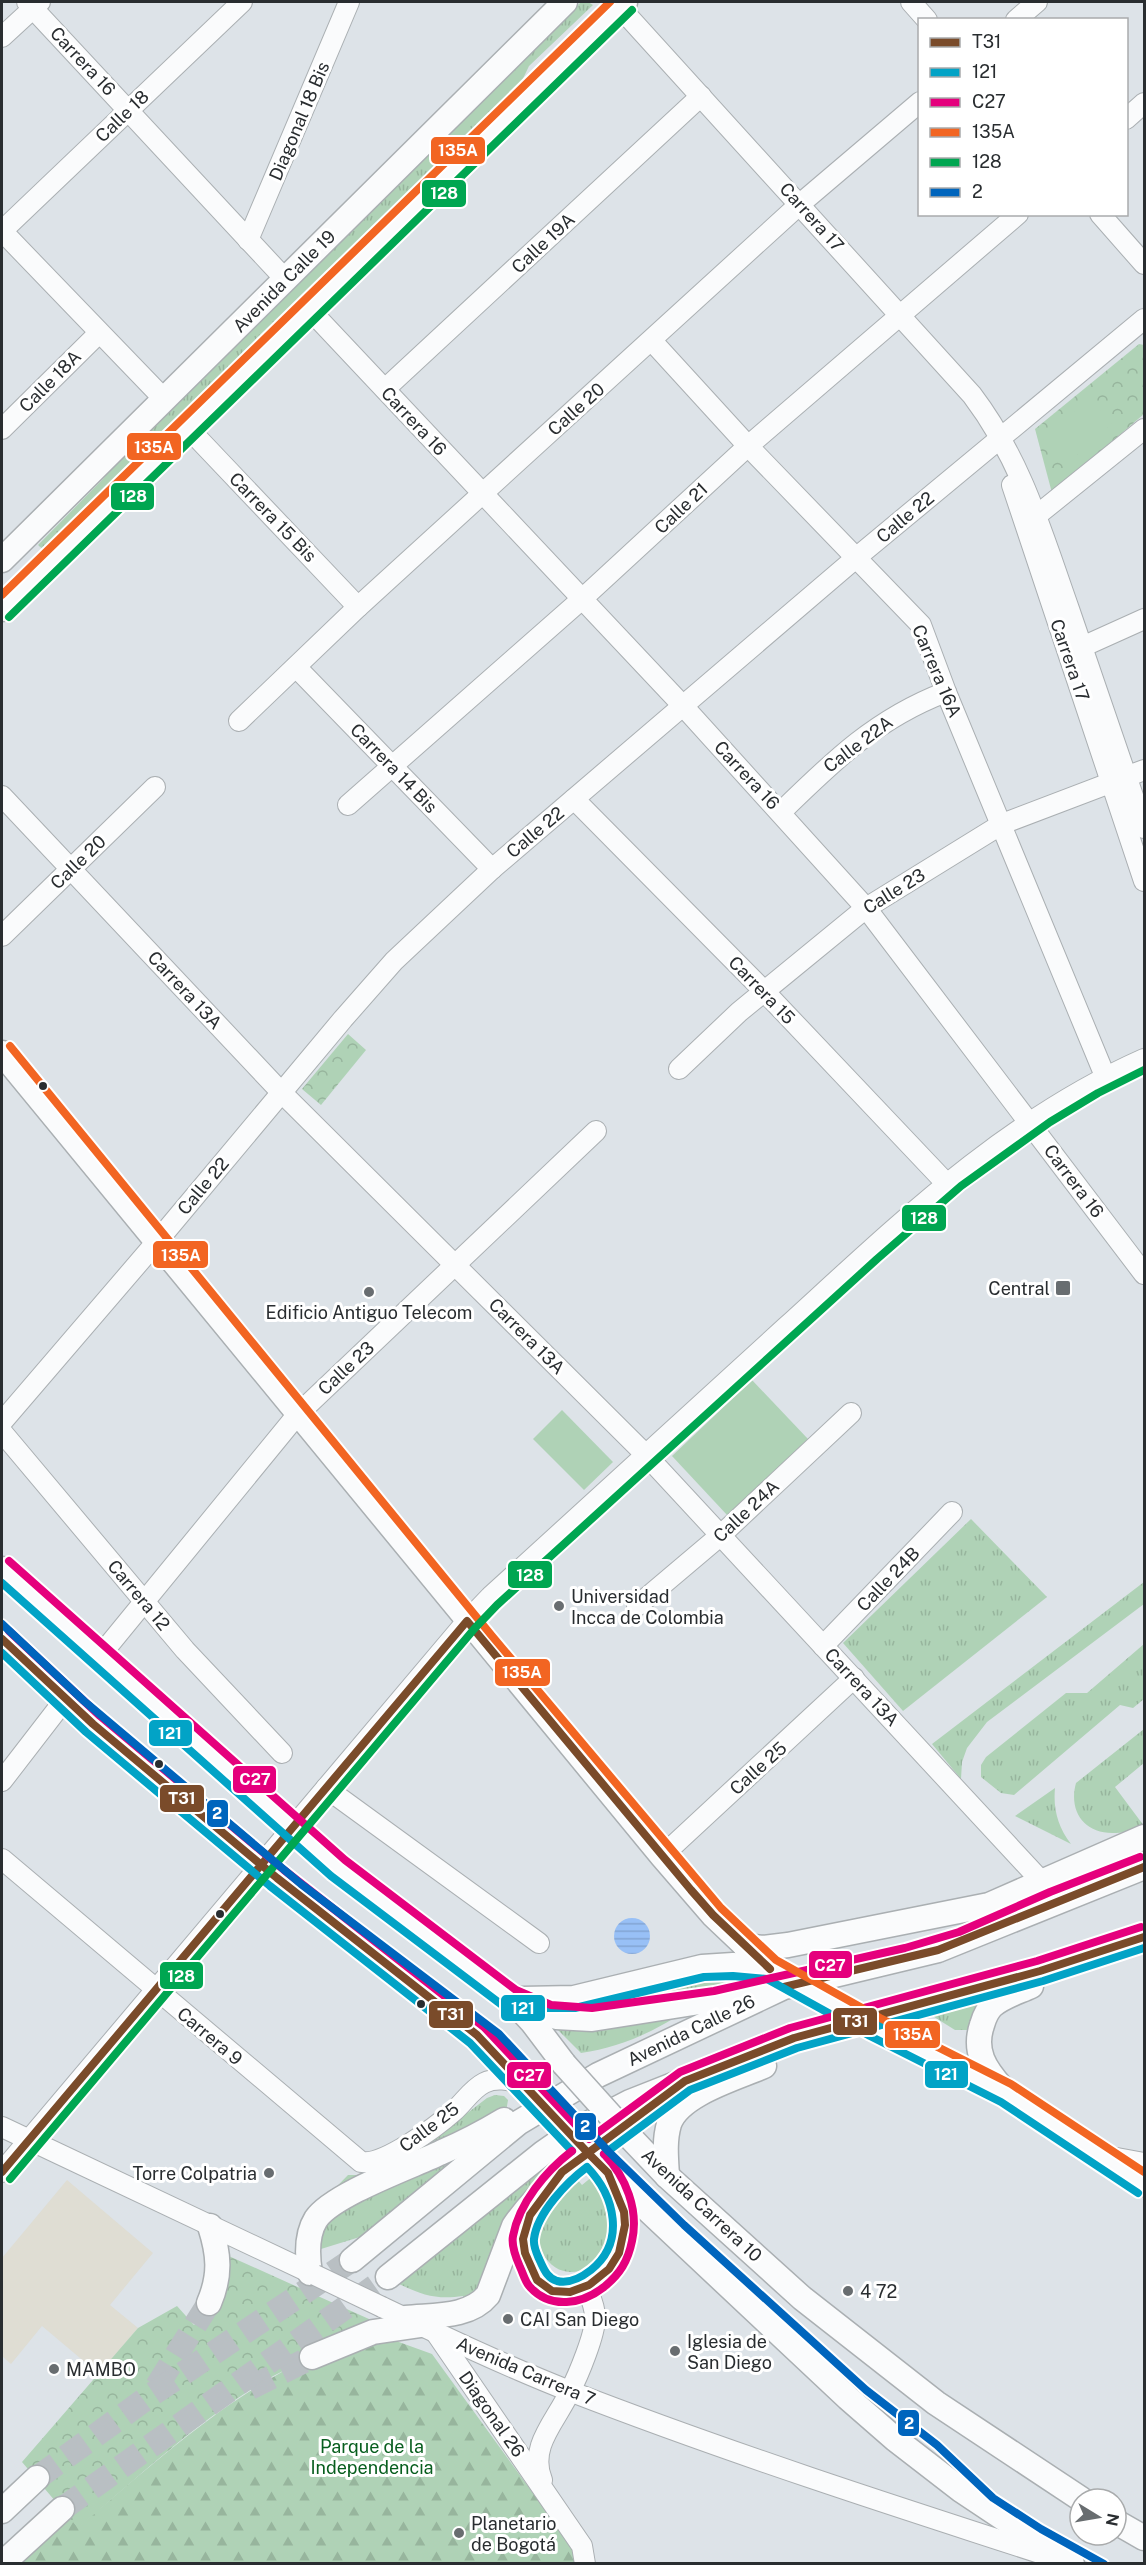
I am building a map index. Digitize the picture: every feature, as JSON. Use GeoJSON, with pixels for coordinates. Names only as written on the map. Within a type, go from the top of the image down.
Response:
{"type":"FeatureCollection","features":[{"type":"Feature","properties":{"kind":"main road","name":"Avenida Calle 19"},"geometry":{"type":"LineString","coordinates":[[2,560],[566,2]]}},
{"type":"Feature","properties":{"kind":"main road","name":"Avenida Calle 19"},"geometry":{"type":"LineString","coordinates":[[2,609],[310,310],[620,3]]}},
{"type":"Feature","properties":{"kind":"main road"},"geometry":{"type":"LineString","coordinates":[[2,1053],[466,1621],[662,1856],[713,1915],[777,1978]]}},
{"type":"Feature","properties":{"kind":"main road","name":"Avenida Carrera 10"},"geometry":{"type":"LineString","coordinates":[[2,1569],[338,1868],[511,1999],[564,2064],[667,2176],[802,2298],[936,2403],[1068,2490]]}},
{"type":"Feature","properties":{"kind":"main road"},"geometry":{"type":"LineString","coordinates":[[2,1639],[93,1724],[261,1865],[477,2035],[603,2168],[848,2398],[895,2439],[961,2490],[1072,2563]]}},
{"type":"Feature","properties":{"kind":"main road"},"geometry":{"type":"LineString","coordinates":[[745,1946],[763,1948],[788,1945],[1049,1892],[1142,1850]]}},
{"type":"Feature","properties":{"kind":"main road","name":"Avenida Calle 26"},"geometry":{"type":"LineString","coordinates":[[352,2260],[518,2123],[598,2075],[777,1978],[938,1950],[1049,1892]]}},
{"type":"Feature","properties":{"kind":"main road"},"geometry":{"type":"LineString","coordinates":[[387,2277],[543,2153],[576,2130],[630,2102],[782,2042],[880,2021],[1137,1940]]}},
{"type":"Feature","properties":{"kind":"main road"},"geometry":{"type":"LineString","coordinates":[[1006,2093],[988,2072],[977,2045],[984,2019],[991,2007],[1003,1999],[1137,1940]]}},
{"type":"Feature","properties":{"kind":"main road"},"geometry":{"type":"LineString","coordinates":[[511,1999],[574,1998],[702,1966],[734,1965],[777,1978],[880,2021],[1006,2093],[1106,2156],[1144,2184]]}},
{"type":"Feature","properties":{"kind":"main road"},"geometry":{"type":"LineString","coordinates":[[511,1999],[556,2017],[592,2019],[716,2001],[777,1978]]}},
{"type":"Feature","properties":{"kind":"main road"},"geometry":{"type":"LineString","coordinates":[[667,2176],[666,2139],[669,2124],[688,2102],[698,2095],[880,2021]]}},
{"type":"Feature","properties":{"kind":"main road"},"geometry":{"type":"LineString","coordinates":[[312,2274],[308,2245],[312,2228],[321,2213],[368,2186],[481,2133],[543,2096],[598,2075]]}},
{"type":"Feature","properties":{"kind":"main road"},"geometry":{"type":"LineString","coordinates":[[312,2357],[373,2332],[421,2325],[463,2312],[482,2303],[495,2281],[514,2226],[562,2172],[685,2081]]}},
{"type":"Feature","properties":{"kind":"main road"},"geometry":{"type":"LineString","coordinates":[[562,2172],[530,2215],[523,2239],[525,2253],[537,2280],[552,2291],[570,2292],[586,2286],[609,2270],[619,2253],[624,2212],[603,2168]]}},
{"type":"Feature","properties":{"kind":"main road"},"geometry":{"type":"LineString","coordinates":[[209,2303],[219,2272],[218,2256],[210,2226]]}},
{"type":"Feature","properties":{"kind":"main road"},"geometry":{"type":"LineString","coordinates":[[2,2511],[37,2478]]}},
{"type":"Feature","properties":{"kind":"main road"},"geometry":{"type":"LineString","coordinates":[[2,2564],[62,2509]]}},
{"type":"Feature","properties":{"kind":"main road"},"geometry":{"type":"LineString","coordinates":[[1128,2529],[1144,2538]]}},
{"type":"Feature","properties":{"kind":"street","name":"Calle 18"},"geometry":{"type":"LineString","coordinates":[[2,231],[242,2]]}},
{"type":"Feature","properties":{"kind":"street","name":"Diagonal 18 Bis"},"geometry":{"type":"LineString","coordinates":[[248,240],[349,2]]}},
{"type":"Feature","properties":{"kind":"street"},"geometry":{"type":"LineString","coordinates":[[911,2],[925,18]]}},
{"type":"Feature","properties":{"kind":"street"},"geometry":{"type":"LineString","coordinates":[[1018,18],[1037,2]]}},
{"type":"Feature","properties":{"kind":"street","name":"Carrera 17"},"geometry":{"type":"LineString","coordinates":[[620,3],[972,395],[1001,438],[1013,459],[1036,516],[1144,828]]}},
{"type":"Feature","properties":{"kind":"street","name":"Carrera 16"},"geometry":{"type":"LineString","coordinates":[[33,4],[285,279]]}},
{"type":"Feature","properties":{"kind":"street"},"geometry":{"type":"LineString","coordinates":[[2,37],[33,4]]}},
{"type":"Feature","properties":{"kind":"street","name":"Calle 19A"},"geometry":{"type":"LineString","coordinates":[[385,389],[702,96]]}},
{"type":"Feature","properties":{"kind":"street"},"geometry":{"type":"LineString","coordinates":[[1128,117],[1144,103]]}},
{"type":"Feature","properties":{"kind":"street","name":"Calle 20"},"geometry":{"type":"LineString","coordinates":[[239,721],[358,607],[800,204],[918,104]]}},
{"type":"Feature","properties":{"kind":"street","name":"Calle 21"},"geometry":{"type":"LineString","coordinates":[[348,805],[582,599],[748,446],[1015,216]]}},
{"type":"Feature","properties":{"kind":"street"},"geometry":{"type":"LineString","coordinates":[[1102,216],[1144,264]]}},
{"type":"Feature","properties":{"kind":"street"},"geometry":{"type":"LineString","coordinates":[[2,231],[164,399]]}},
{"type":"Feature","properties":{"kind":"street","name":"Carrera 16"},"geometry":{"type":"LineString","coordinates":[[310,310],[684,707],[866,908],[1144,1274]]}},
{"type":"Feature","properties":{"kind":"street","name":"Calle 22"},"geometry":{"type":"LineString","coordinates":[[2,1422],[394,961],[492,869],[857,557],[1001,438],[1136,336],[1144,320]]}},
{"type":"Feature","properties":{"kind":"street","name":"Calle 18A"},"geometry":{"type":"LineString","coordinates":[[2,429],[99,333]]}},
{"type":"Feature","properties":{"kind":"street","name":"Carrera 16A"},"geometry":{"type":"LineString","coordinates":[[652,341],[748,446],[921,625],[946,692],[1105,1076]]}},
{"type":"Feature","properties":{"kind":"street","name":"Carrera 15 Bis"},"geometry":{"type":"LineString","coordinates":[[188,428],[358,607]]}},
{"type":"Feature","properties":{"kind":"street"},"geometry":{"type":"LineString","coordinates":[[1036,516],[1144,429]]}},
{"type":"Feature","properties":{"kind":"street","name":"Carrera 17"},"geometry":{"type":"LineString","coordinates":[[1001,438],[1006,467],[1021,516],[1128,777],[1144,881]]}},
{"type":"Feature","properties":{"kind":"street"},"geometry":{"type":"LineString","coordinates":[[1082,647],[1144,619]]}},
{"type":"Feature","properties":{"kind":"street","name":"Carrera 14 Bis"},"geometry":{"type":"LineString","coordinates":[[296,667],[492,869]]}},
{"type":"Feature","properties":{"kind":"street","name":"Calle 22A"},"geometry":{"type":"LineString","coordinates":[[781,812],[834,759],[875,729],[913,704],[946,692]]}},
{"type":"Feature","properties":{"kind":"street","name":"Calle 23"},"geometry":{"type":"LineString","coordinates":[[679,1069],[764,991],[866,908],[1002,824],[1128,777]]}},
{"type":"Feature","properties":{"kind":"street","name":"Calle 20"},"geometry":{"type":"LineString","coordinates":[[2,936],[155,787]]}},
{"type":"Feature","properties":{"kind":"street","name":"Carrera 13A"},"geometry":{"type":"LineString","coordinates":[[2,796],[282,1092],[646,1455],[1049,1892]]}},
{"type":"Feature","properties":{"kind":"street","name":"Carrera 15"},"geometry":{"type":"LineString","coordinates":[[574,799],[764,991],[946,1184]]}},
{"type":"Feature","properties":{"kind":"street"},"geometry":{"type":"LineString","coordinates":[[2,2172],[466,1621],[946,1184],[1029,1121],[1105,1076],[1144,1059]]}},
{"type":"Feature","properties":{"kind":"street","name":"Calle 23"},"geometry":{"type":"LineString","coordinates":[[99,1657],[297,1414],[596,1131]]}},
{"type":"Feature","properties":{"kind":"street","name":"Calle 24A"},"geometry":{"type":"LineString","coordinates":[[637,1606],[721,1535],[851,1413]]}},
{"type":"Feature","properties":{"kind":"street","name":"Carrera 12"},"geometry":{"type":"LineString","coordinates":[[2,1432],[185,1650],[282,1753]]}},
{"type":"Feature","properties":{"kind":"street","name":"Calle 24B"},"geometry":{"type":"LineString","coordinates":[[823,1646],[952,1512]]}},
{"type":"Feature","properties":{"kind":"street","name":"Calle 25"},"geometry":{"type":"LineString","coordinates":[[662,1856],[854,1678]]}},
{"type":"Feature","properties":{"kind":"street"},"geometry":{"type":"LineString","coordinates":[[2,1781],[66,1698]]}},
{"type":"Feature","properties":{"kind":"street"},"geometry":{"type":"LineString","coordinates":[[326,1788],[539,1943]]}},
{"type":"Feature","properties":{"kind":"street","name":"Carrera 9"},"geometry":{"type":"LineString","coordinates":[[2,1859],[355,2159],[366,2163]]}},
{"type":"Feature","properties":{"kind":"street","name":"Calle 25"},"geometry":{"type":"LineString","coordinates":[[366,2163],[391,2156],[452,2113],[485,2082],[500,2079],[524,2087]]}},
{"type":"Feature","properties":{"kind":"street","name":"Avenida Carrera 7"},"geometry":{"type":"LineString","coordinates":[[2,2127],[382,2307],[570,2392],[718,2446],[1072,2563]]}},
{"type":"Feature","properties":{"kind":"street"},"geometry":{"type":"LineString","coordinates":[[1106,2156],[1144,2163]]}},
{"type":"Feature","properties":{"kind":"street","name":"Diagonal 26"},"geometry":{"type":"LineString","coordinates":[[549,2496],[538,2467],[539,2451],[545,2434],[570,2392],[595,2322],[594,2306],[586,2286]]}},
{"type":"Feature","properties":{"kind":"street","name":"Diagonal 26"},"geometry":{"type":"LineString","coordinates":[[421,2325],[549,2496],[584,2555]]}},
{"type":"Feature","properties":{"kind":"shaded area"},"geometry":{"type":"Polygon","coordinates":[[[67,2180],[153,2253],[110,2305],[138,2328],[99,2374],[42,2326],[11,2364],[2,2356],[2,2258],[67,2180]]]}},
{"type":"Feature","properties":{"kind":"green space"},"geometry":{"type":"Polygon","coordinates":[[[581,2],[593,5],[529,66],[520,85],[448,159],[45,551],[38,545],[103,479],[133,442],[581,2]]]}},
{"type":"Feature","properties":{"kind":"green space"},"geometry":{"type":"Polygon","coordinates":[[[1139,344],[1144,345],[1144,414],[1052,493],[1035,429],[1139,344]]]}},
{"type":"Feature","properties":{"kind":"green space"},"geometry":{"type":"Polygon","coordinates":[[[1090,398],[1112,424],[1066,465],[1043,439],[1090,398]]]}},
{"type":"Feature","properties":{"kind":"green space"},"geometry":{"type":"Polygon","coordinates":[[[348,1034],[366,1050],[321,1105],[302,1089],[348,1034]]]}},
{"type":"Feature","properties":{"kind":"green space"},"geometry":{"type":"Polygon","coordinates":[[[752,1380],[808,1439],[728,1516],[672,1456],[752,1380]]]}},
{"type":"Feature","properties":{"kind":"green space"},"geometry":{"type":"Polygon","coordinates":[[[562,1410],[613,1462],[584,1490],[533,1439],[562,1410]]]}},
{"type":"Feature","properties":{"kind":"green space"},"geometry":{"type":"Polygon","coordinates":[[[971,1519],[1047,1597],[903,1711],[843,1643],[971,1519]]]}},
{"type":"Feature","properties":{"kind":"green space"},"geometry":{"type":"Polygon","coordinates":[[[1144,1582],[1144,1604],[987,1722],[967,1748],[962,1762],[961,1779],[932,1744],[1144,1582]]]}},
{"type":"Feature","properties":{"kind":"green space"},"geometry":{"type":"Polygon","coordinates":[[[1144,1644],[1144,1699],[1133,1708],[1120,1705],[1014,1795],[1001,1793],[981,1777],[981,1765],[986,1757],[1066,1693],[1087,1693],[1144,1644]]]}},
{"type":"Feature","properties":{"kind":"green space"},"geometry":{"type":"Polygon","coordinates":[[[1144,1729],[1144,1763],[1115,1787],[1144,1826],[1120,1833],[1105,1833],[1088,1826],[1077,1812],[1074,1794],[1076,1783],[1144,1729]]]}},
{"type":"Feature","properties":{"kind":"green space"},"geometry":{"type":"Polygon","coordinates":[[[1055,1788],[1057,1818],[1071,1844],[1015,1816],[1055,1788]]]}},
{"type":"Feature","properties":{"kind":"green space"},"geometry":{"type":"Polygon","coordinates":[[[715,1976],[726,1981],[709,1989],[671,2000],[573,2010],[715,1976]]]}},
{"type":"Feature","properties":{"kind":"green space"},"geometry":{"type":"Polygon","coordinates":[[[986,2000],[971,2030],[955,2030],[931,2015],[986,2000]]]}},
{"type":"Feature","properties":{"kind":"green space"},"geometry":{"type":"Polygon","coordinates":[[[674,2018],[629,2040],[581,2053],[556,2028],[600,2029],[674,2018]]]}},
{"type":"Feature","properties":{"kind":"green space"},"geometry":{"type":"Polygon","coordinates":[[[495,2095],[504,2096],[508,2100],[500,2117],[308,2216],[348,2175],[362,2175],[444,2131],[487,2098],[495,2095]]]}},
{"type":"Feature","properties":{"kind":"green space"},"geometry":{"type":"Polygon","coordinates":[[[472,2143],[363,2236],[321,2249],[320,2234],[330,2213],[472,2143]]]}},
{"type":"Feature","properties":{"kind":"green space"},"geometry":{"type":"Polygon","coordinates":[[[549,2154],[557,2162],[530,2192],[479,2291],[465,2301],[463,2296],[430,2296],[399,2284],[549,2154]]]}},
{"type":"Feature","properties":{"kind":"green space"},"geometry":{"type":"Polygon","coordinates":[[[570,2171],[582,2185],[593,2176],[609,2198],[614,2219],[612,2238],[605,2253],[594,2264],[580,2271],[566,2272],[553,2266],[542,2252],[537,2239],[536,2226],[544,2206],[570,2171]]]}},
{"type":"Feature","properties":{"kind":"green space"},"geometry":{"type":"Polygon","coordinates":[[[222,2253],[389,2328],[305,2360],[258,2385],[188,2435],[78,2528],[22,2462],[138,2328],[177,2306],[194,2325],[206,2314],[222,2253]]]}},
{"type":"Feature","properties":{"kind":"green space","name":"Parque de la Independencia"},"geometry":{"type":"Polygon","coordinates":[[[385,2337],[432,2354],[575,2551],[577,2564],[11,2564],[66,2513],[78,2527],[209,2419],[265,2382],[295,2365],[299,2369],[385,2337]]]}},
{"type":"Feature","properties":{"kind":"water"},"geometry":{"type":"Polygon","coordinates":[[[632,1918],[644,1924],[650,1936],[644,1948],[632,1954],[620,1948],[614,1936],[620,1924],[632,1918]]]}},
{"type":"Feature","properties":{"kind":"tunnel"},"geometry":{"type":"LineString","coordinates":[[37,2478],[151,2395],[352,2260]]}},
{"type":"Feature","properties":{"kind":"tunnel"},"geometry":{"type":"LineString","coordinates":[[62,2509],[388,2277]]}},
{"type":"Feature","properties":{"kind":"tunnel"},"geometry":{"type":"LineString","coordinates":[[157,2386],[209,2303]]}},
{"type":"Feature","properties":{"kind":"tunnel"},"geometry":{"type":"LineString","coordinates":[[250,2388],[312,2357]]}},
{"type":"Feature","properties":{"kind":"transit line","name":"135A"},"geometry":{"type":"LineString","coordinates":[[2,595],[610,2]]}},
{"type":"Feature","properties":{"kind":"transit line","name":"128"},"geometry":{"type":"LineString","coordinates":[[9,617],[632,10]]}},
{"type":"Feature","properties":{"kind":"transit line","name":"135A"},"geometry":{"type":"LineString","coordinates":[[10,1046],[492,1636],[721,1908],[776,1960],[880,2018],[1011,2084],[1144,2172]]}},
{"type":"Feature","properties":{"kind":"transit line","name":"128"},"geometry":{"type":"LineString","coordinates":[[10,2179],[475,1628],[497,1605],[877,1259],[961,1186],[1050,1122],[1098,1093],[1144,1070]]}},
{"type":"Feature","properties":{"kind":"transit line","name":"C27"},"geometry":{"type":"LineString","coordinates":[[9,1561],[345,1860],[516,1990],[551,2005],[592,2008],[714,1991],[905,1948],[959,1932],[1050,1892],[1140,1857]]}},
{"type":"Feature","properties":{"kind":"transit line","name":"121"},"geometry":{"type":"LineString","coordinates":[[2,1583],[331,1876],[506,2008],[575,2008],[704,1977],[733,1976],[767,1979],[870,2036],[1001,2102],[1138,2193]]}},
{"type":"Feature","properties":{"kind":"transit line","name":"T31"},"geometry":{"type":"LineString","coordinates":[[2,2172],[467,1621],[691,1890],[713,1915],[770,1969]]}},
{"type":"Feature","properties":{"kind":"transit line","name":"2"},"geometry":{"type":"LineString","coordinates":[[2,1624],[84,1701],[301,1884],[499,2034],[609,2152],[684,2225],[866,2390],[937,2445],[993,2498],[1041,2529],[1104,2564]]}},
{"type":"Feature","properties":{"kind":"transit line","name":"C27"},"geometry":{"type":"LineString","coordinates":[[9,1631],[100,1716],[284,1870],[484,2027],[589,2139],[680,2072],[790,2028],[1037,1961],[1141,1927]]}},
{"type":"Feature","properties":{"kind":"transit line","name":"T31"},"geometry":{"type":"LineString","coordinates":[[2,1639],[93,1724],[277,1878],[477,2035],[588,2153]]}},
{"type":"Feature","properties":{"kind":"transit line","name":"121"},"geometry":{"type":"LineString","coordinates":[[2,1653],[86,1732],[270,1886],[470,2043],[572,2151]]}},
{"type":"Feature","properties":{"kind":"transit line","name":"T31"},"geometry":{"type":"LineString","coordinates":[[784,1987],[938,1950],[1144,1867]]}},
{"type":"Feature","properties":{"kind":"transit line","name":"T31"},"geometry":{"type":"LineString","coordinates":[[588,2153],[685,2081],[794,2038],[1040,1971],[1144,1937]]}},
{"type":"Feature","properties":{"kind":"transit line","name":"121"},"geometry":{"type":"LineString","coordinates":[[604,2154],[690,2090],[797,2048],[1043,1981],[1144,1948]]}},
{"type":"Feature","properties":{"kind":"transit line","name":"C27"},"geometry":{"type":"LineString","coordinates":[[572,2151],[543,2178],[527,2200],[516,2224],[513,2240],[513,2248],[528,2285],[538,2294],[557,2302],[576,2301],[595,2293],[615,2277],[626,2261],[634,2229],[632,2206],[619,2173],[604,2154]]}},
{"type":"Feature","properties":{"kind":"transit line","name":"T31"},"geometry":{"type":"LineString","coordinates":[[588,2153],[608,2173],[624,2212],[625,2225],[619,2253],[609,2269],[589,2285],[570,2292],[552,2291],[537,2280],[525,2253],[523,2239],[530,2215],[562,2172],[588,2153]]}},
{"type":"Feature","properties":{"kind":"transit line","name":"121"},"geometry":{"type":"LineString","coordinates":[[587,2167],[597,2179],[610,2205],[613,2219],[609,2246],[602,2259],[587,2273],[571,2281],[557,2281],[546,2273],[537,2253],[534,2242],[536,2229],[554,2199],[587,2167]]}},
{"type":"Feature","properties":{"kind":"place","name":"Central"},"geometry":{"type":"Point","coordinates":[1063,1288]}},
{"type":"Feature","properties":{"kind":"place","name":"Edificio Antiguo Telecom"},"geometry":{"type":"Point","coordinates":[369,1292]}},
{"type":"Feature","properties":{"kind":"place","name":"Universidad Incca de Colombia"},"geometry":{"type":"Point","coordinates":[559,1606]}},
{"type":"Feature","properties":{"kind":"place","name":"Torre Colpatria"},"geometry":{"type":"Point","coordinates":[269,2173]}},
{"type":"Feature","properties":{"kind":"place","name":"4 72"},"geometry":{"type":"Point","coordinates":[848,2291]}},
{"type":"Feature","properties":{"kind":"place","name":"CAI San Diego"},"geometry":{"type":"Point","coordinates":[508,2319]}},
{"type":"Feature","properties":{"kind":"place","name":"Iglesia de San Diego"},"geometry":{"type":"Point","coordinates":[675,2351]}},
{"type":"Feature","properties":{"kind":"place","name":"MAMBO"},"geometry":{"type":"Point","coordinates":[54,2369]}},
{"type":"Feature","properties":{"kind":"place","name":"Planetario de Bogotá"},"geometry":{"type":"Point","coordinates":[459,2533]}}]}
